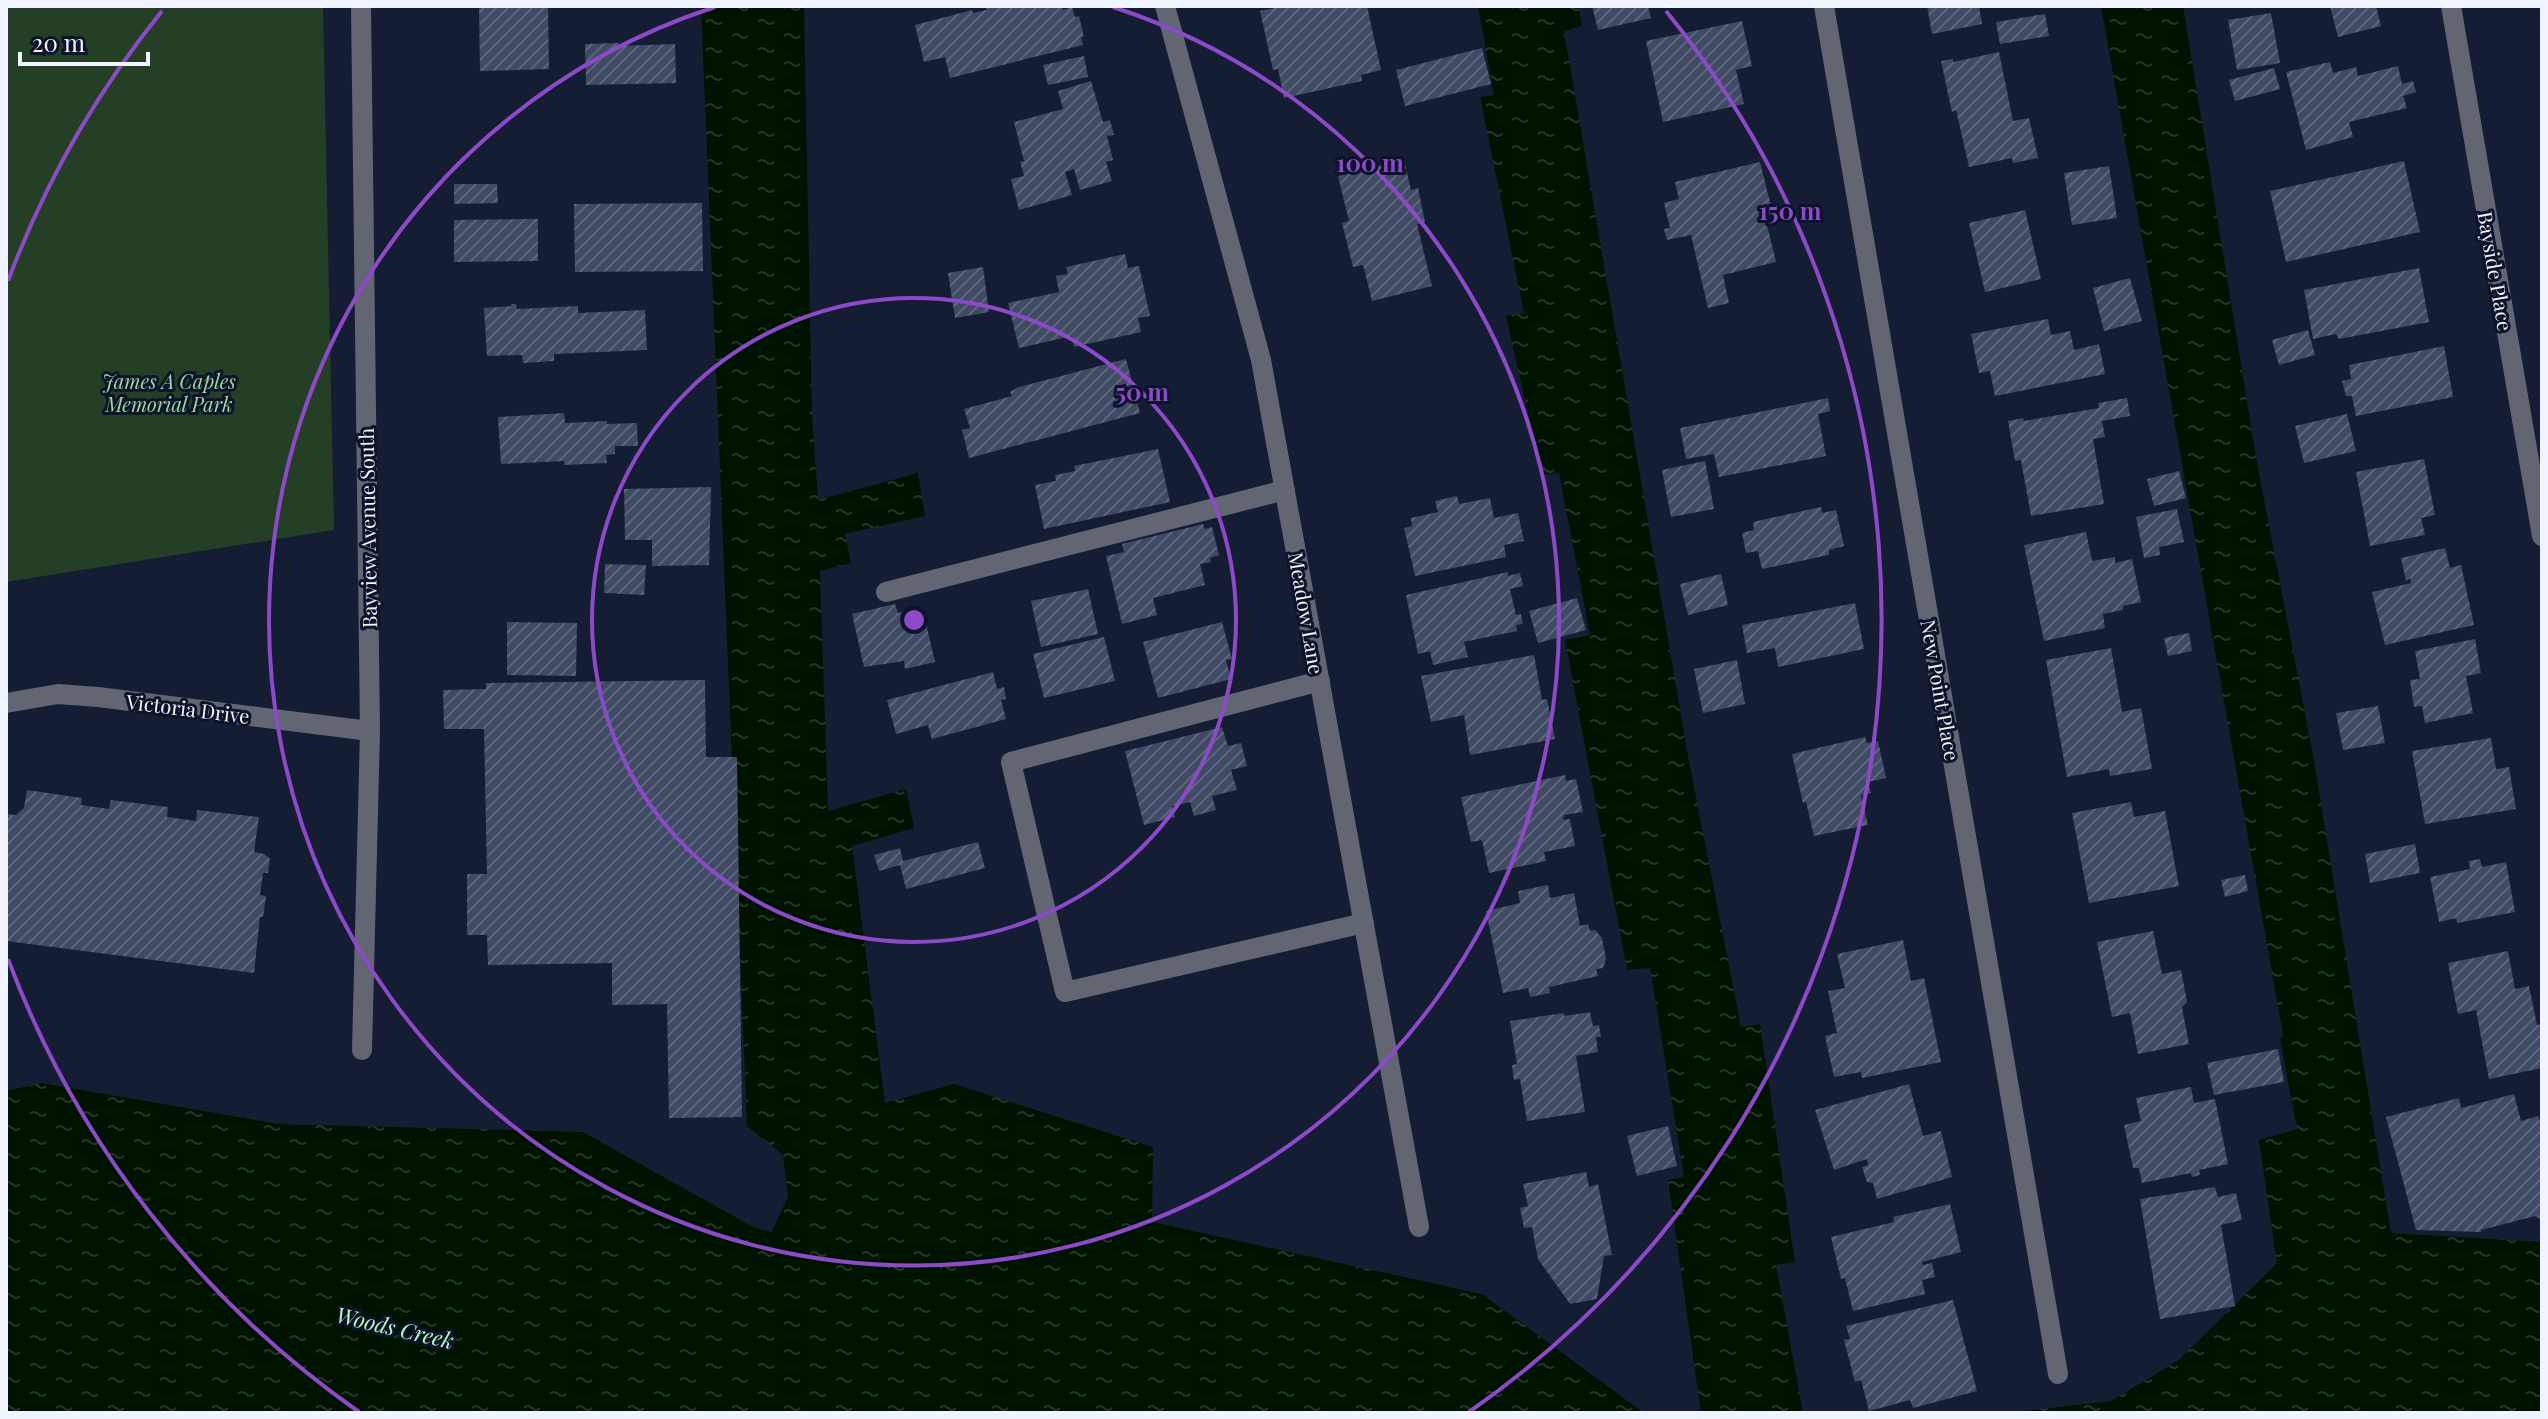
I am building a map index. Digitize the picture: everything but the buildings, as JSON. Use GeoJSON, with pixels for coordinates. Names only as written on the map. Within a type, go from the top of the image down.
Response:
{"type":"FeatureCollection","features":[{"type":"Feature","properties":{"kind":"street","name":"Bayview Avenue South"},"geometry":{"type":"LineString","coordinates":[[361,6],[370,731],[362,1050]]}},
{"type":"Feature","properties":{"kind":"street","name":"Meadow Lane"},"geometry":{"type":"LineString","coordinates":[[1165,6],[1261,360],[1419,1227]]}},
{"type":"Feature","properties":{"kind":"street","name":"New Point Place"},"geometry":{"type":"LineString","coordinates":[[1824,6],[2058,1374]]}},
{"type":"Feature","properties":{"kind":"street","name":"Bayside Place"},"geometry":{"type":"LineString","coordinates":[[2451,6],[2542,536]]}},
{"type":"Feature","properties":{"kind":"street"},"geometry":{"type":"LineString","coordinates":[[886,592],[1285,490]]}},
{"type":"Feature","properties":{"kind":"street"},"geometry":{"type":"LineString","coordinates":[[1320,681],[1011,762],[1065,992],[1364,923]]}},
{"type":"Feature","properties":{"kind":"street","name":"Victoria Drive"},"geometry":{"type":"LineString","coordinates":[[6,703],[58,694],[98,697],[370,731]]}},
{"type":"Feature","properties":{"kind":"green space","name":"James A Caples Memorial Park"},"geometry":{"type":"Polygon","coordinates":[[[6,6],[323,6],[334,530],[6,582],[6,6]]]}},
{"type":"Feature","properties":{"kind":"water","name":"Woods Creek"},"geometry":{"type":"Polygon","coordinates":[[[701,6],[804,6],[812,414],[818,500],[918,473],[925,516],[845,534],[851,563],[820,571],[828,811],[906,789],[914,828],[852,846],[885,1103],[954,1084],[1153,1147],[1152,1222],[1482,1294],[1644,1413],[6,1413],[6,1091],[41,1083],[279,1124],[583,1132],[755,1228],[772,1232],[788,1196],[783,1155],[747,1126],[701,6]]]}},
{"type":"Feature","properties":{"kind":"water"},"geometry":{"type":"Polygon","coordinates":[[[1478,6],[1578,6],[1582,26],[1564,31],[1688,756],[1741,1027],[1760,1024],[1795,1262],[1776,1265],[1803,1413],[1701,1413],[1668,1180],[1684,1177],[1650,968],[1627,970],[1565,640],[1590,635],[1559,473],[1542,475],[1506,316],[1524,313],[1480,97],[1494,95],[1478,6]]]}},
{"type":"Feature","properties":{"kind":"water"},"geometry":{"type":"Polygon","coordinates":[[[2101,6],[2183,6],[2257,463],[2313,755],[2391,1233],[2542,1242],[2542,1413],[2007,1413],[2111,1401],[2179,1360],[2277,1263],[2259,1140],[2297,1129],[2101,6]]]}}]}
